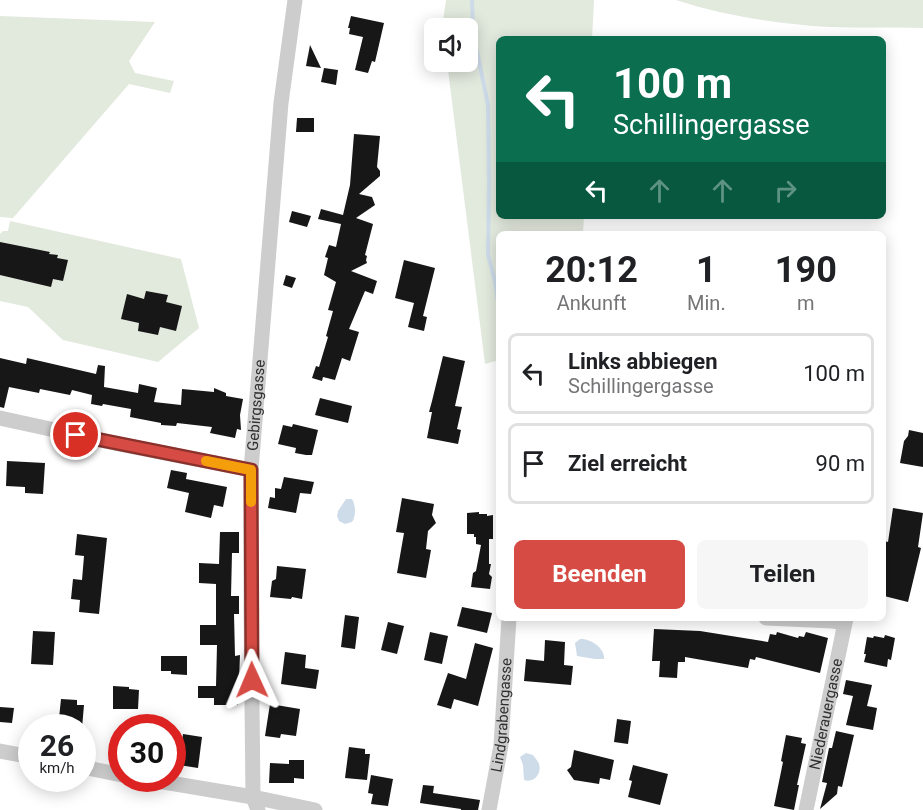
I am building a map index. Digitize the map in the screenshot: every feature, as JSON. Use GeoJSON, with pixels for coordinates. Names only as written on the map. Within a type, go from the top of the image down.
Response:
{"type":"FeatureCollection","features":[{"type":"Feature","properties":{"kind":"street","name":"Gebirgsgasse"},"geometry":{"type":"LineString","coordinates":[[256,804],[251,622],[251,470],[281,104],[295,0]]}},
{"type":"Feature","properties":{"kind":"street"},"geometry":{"type":"LineString","coordinates":[[0,418],[251,470]]}},
{"type":"Feature","properties":{"kind":"street","name":"Lindgrabengasse"},"geometry":{"type":"LineString","coordinates":[[489,810],[501,745],[509,621]]}},
{"type":"Feature","properties":{"kind":"street","name":"Niederauergasse"},"geometry":{"type":"LineString","coordinates":[[806,810],[846,621]]}},
{"type":"Feature","properties":{"kind":"street"},"geometry":{"type":"LineString","coordinates":[[0,751],[18,754]]}},
{"type":"Feature","properties":{"kind":"street"},"geometry":{"type":"LineString","coordinates":[[186,788],[256,804],[315,810]]}},
{"type":"Feature","properties":{"kind":"shaded area"},"geometry":{"type":"Polygon","coordinates":[[[446,0],[594,0],[592,36],[496,36],[496,219],[584,219],[583,231],[496,231],[496,361],[485,364],[448,72],[478,72],[478,18],[443,18],[446,0]]]}},
{"type":"Feature","properties":{"kind":"shaded area"},"geometry":{"type":"Polygon","coordinates":[[[676,0],[923,0],[923,28],[830,27],[791,24],[733,15],[676,0]]]}},
{"type":"Feature","properties":{"kind":"shaded area"},"geometry":{"type":"Polygon","coordinates":[[[0,16],[155,22],[129,61],[135,73],[174,81],[170,93],[129,84],[13,218],[0,217],[0,16]]]}},
{"type":"Feature","properties":{"kind":"shaded area"},"geometry":{"type":"Polygon","coordinates":[[[10,221],[181,259],[199,328],[158,362],[63,340],[28,307],[0,301],[0,234],[8,231],[10,221]]]}},
{"type":"Feature","properties":{"kind":"water"},"geometry":{"type":"Polygon","coordinates":[[[346,499],[352,499],[355,511],[352,522],[345,524],[339,521],[337,516],[346,499]]]}},
{"type":"Feature","properties":{"kind":"water"},"geometry":{"type":"Polygon","coordinates":[[[580,639],[596,644],[602,651],[604,659],[577,656],[575,643],[580,639]]]}},
{"type":"Feature","properties":{"kind":"water"},"geometry":{"type":"Polygon","coordinates":[[[526,753],[533,755],[540,768],[536,777],[527,781],[524,780],[520,757],[526,753]]]}},
{"type":"Feature","properties":{"kind":"building"},"geometry":{"type":"Polygon","coordinates":[[[351,16],[384,23],[375,62],[372,61],[368,73],[355,70],[363,37],[349,34],[351,16]]]}},
{"type":"Feature","properties":{"kind":"building"},"geometry":{"type":"Polygon","coordinates":[[[310,45],[321,68],[306,66],[310,45]]]}},
{"type":"Feature","properties":{"kind":"building"},"geometry":{"type":"Polygon","coordinates":[[[324,68],[338,70],[336,85],[321,82],[324,68]]]}},
{"type":"Feature","properties":{"kind":"building"},"geometry":{"type":"Polygon","coordinates":[[[297,118],[314,118],[314,132],[296,132],[297,118]]]}},
{"type":"Feature","properties":{"kind":"building"},"geometry":{"type":"Polygon","coordinates":[[[354,134],[380,136],[377,167],[380,176],[359,194],[372,197],[375,205],[356,218],[373,224],[365,255],[367,263],[351,271],[377,281],[373,294],[365,291],[349,329],[359,332],[350,361],[342,358],[335,380],[323,377],[322,381],[312,378],[316,366],[319,367],[328,337],[326,336],[333,311],[328,310],[336,282],[324,275],[328,258],[325,257],[329,245],[336,247],[341,224],[318,219],[321,209],[343,215],[350,185],[354,134]]]}},
{"type":"Feature","properties":{"kind":"building"},"geometry":{"type":"Polygon","coordinates":[[[292,211],[311,216],[307,227],[289,222],[292,211]]]}},
{"type":"Feature","properties":{"kind":"building"},"geometry":{"type":"Polygon","coordinates":[[[0,242],[50,252],[49,254],[58,255],[57,258],[68,260],[63,281],[53,279],[51,287],[0,275],[0,242]]]}},
{"type":"Feature","properties":{"kind":"building"},"geometry":{"type":"Polygon","coordinates":[[[404,260],[435,268],[423,316],[427,317],[424,331],[408,327],[414,303],[395,298],[404,260]]]}},
{"type":"Feature","properties":{"kind":"building"},"geometry":{"type":"Polygon","coordinates":[[[286,275],[296,278],[292,288],[283,285],[286,275]]]}},
{"type":"Feature","properties":{"kind":"building"},"geometry":{"type":"Polygon","coordinates":[[[146,291],[168,295],[166,302],[182,306],[176,331],[160,327],[158,335],[138,331],[139,323],[121,319],[127,294],[144,299],[146,291]]]}},
{"type":"Feature","properties":{"kind":"building"},"geometry":{"type":"Polygon","coordinates":[[[443,356],[465,361],[455,406],[462,407],[457,429],[461,430],[458,444],[427,438],[432,412],[429,412],[443,356]]]}},
{"type":"Feature","properties":{"kind":"building"},"geometry":{"type":"Polygon","coordinates":[[[0,358],[26,364],[27,358],[96,374],[98,365],[105,366],[104,387],[138,393],[139,384],[157,388],[154,402],[181,405],[182,389],[214,392],[214,388],[226,393],[226,396],[243,399],[240,415],[241,430],[237,429],[235,438],[210,433],[212,427],[177,423],[176,426],[161,425],[161,423],[130,417],[131,409],[91,404],[92,395],[72,390],[70,395],[40,389],[39,393],[9,387],[4,408],[0,407],[0,358]]]}},
{"type":"Feature","properties":{"kind":"building"},"geometry":{"type":"Polygon","coordinates":[[[320,398],[352,406],[348,423],[315,415],[320,398]]]}},
{"type":"Feature","properties":{"kind":"building"},"geometry":{"type":"Polygon","coordinates":[[[293,424],[318,430],[312,455],[295,453],[296,448],[278,444],[283,425],[292,427],[293,424]]]}},
{"type":"Feature","properties":{"kind":"building"},"geometry":{"type":"Polygon","coordinates":[[[909,430],[923,433],[923,467],[900,463],[904,441],[909,430]]]}},
{"type":"Feature","properties":{"kind":"building"},"geometry":{"type":"Polygon","coordinates":[[[7,461],[45,463],[43,494],[25,493],[25,487],[6,486],[7,461]]]}},
{"type":"Feature","properties":{"kind":"building"},"geometry":{"type":"Polygon","coordinates":[[[171,470],[187,473],[186,479],[227,487],[223,507],[214,505],[211,518],[185,512],[189,493],[167,488],[171,470]]]}},
{"type":"Feature","properties":{"kind":"building"},"geometry":{"type":"Polygon","coordinates":[[[284,477],[314,482],[311,494],[300,493],[296,513],[268,508],[270,497],[275,498],[275,488],[281,489],[284,477]]]}},
{"type":"Feature","properties":{"kind":"building"},"geometry":{"type":"Polygon","coordinates":[[[402,498],[434,504],[432,515],[436,523],[428,531],[426,549],[431,550],[426,578],[397,573],[404,533],[396,532],[402,498]]]}},
{"type":"Feature","properties":{"kind":"building"},"geometry":{"type":"Polygon","coordinates":[[[893,508],[923,513],[918,547],[921,548],[908,602],[886,596],[886,542],[888,542],[893,508]]]}},
{"type":"Feature","properties":{"kind":"building"},"geometry":{"type":"Polygon","coordinates":[[[479,512],[487,516],[493,515],[493,539],[489,539],[489,564],[491,564],[489,574],[492,577],[490,589],[471,587],[481,545],[476,544],[474,534],[467,534],[467,513],[479,512]]]}},
{"type":"Feature","properties":{"kind":"building"},"geometry":{"type":"Polygon","coordinates":[[[220,532],[239,532],[239,553],[232,553],[231,596],[239,596],[239,614],[234,614],[235,656],[240,655],[238,705],[214,705],[214,698],[198,698],[198,686],[216,686],[217,645],[200,645],[200,625],[216,625],[216,584],[199,583],[199,563],[219,564],[220,532]]]}},
{"type":"Feature","properties":{"kind":"building"},"geometry":{"type":"Polygon","coordinates":[[[77,534],[107,538],[99,614],[79,612],[80,600],[71,599],[73,579],[82,580],[84,556],[75,555],[77,534]]]}},
{"type":"Feature","properties":{"kind":"building"},"geometry":{"type":"Polygon","coordinates":[[[277,566],[306,569],[302,599],[270,597],[272,581],[276,579],[277,566]]]}},
{"type":"Feature","properties":{"kind":"building"},"geometry":{"type":"Polygon","coordinates":[[[462,607],[492,613],[487,633],[457,626],[462,607]]]}},
{"type":"Feature","properties":{"kind":"building"},"geometry":{"type":"Polygon","coordinates":[[[345,615],[359,617],[355,649],[341,647],[345,615]]]}},
{"type":"Feature","properties":{"kind":"building"},"geometry":{"type":"Polygon","coordinates":[[[388,622],[404,626],[397,654],[381,650],[388,622]]]}},
{"type":"Feature","properties":{"kind":"building"},"geometry":{"type":"Polygon","coordinates":[[[654,629],[700,631],[768,642],[770,634],[776,635],[777,632],[798,638],[799,636],[804,637],[806,632],[828,638],[820,673],[756,657],[755,660],[750,659],[748,668],[685,657],[685,662],[678,662],[677,678],[659,677],[660,661],[652,661],[654,629]]]}},
{"type":"Feature","properties":{"kind":"building"},"geometry":{"type":"Polygon","coordinates":[[[33,631],[55,632],[53,665],[31,664],[33,631]]]}},
{"type":"Feature","properties":{"kind":"building"},"geometry":{"type":"Polygon","coordinates":[[[430,632],[448,636],[442,664],[424,660],[430,632]]]}},
{"type":"Feature","properties":{"kind":"building"},"geometry":{"type":"Polygon","coordinates":[[[885,635],[895,638],[891,660],[888,659],[887,667],[864,662],[867,637],[884,638],[885,635]]]}},
{"type":"Feature","properties":{"kind":"building"},"geometry":{"type":"Polygon","coordinates":[[[545,640],[565,642],[564,665],[573,666],[571,685],[524,681],[526,659],[544,661],[545,640]]]}},
{"type":"Feature","properties":{"kind":"building"},"geometry":{"type":"Polygon","coordinates":[[[475,643],[493,648],[478,706],[454,699],[451,709],[437,705],[448,673],[466,679],[475,643]]]}},
{"type":"Feature","properties":{"kind":"building"},"geometry":{"type":"Polygon","coordinates":[[[285,652],[306,655],[305,668],[319,670],[316,689],[281,684],[285,652]]]}},
{"type":"Feature","properties":{"kind":"building"},"geometry":{"type":"Polygon","coordinates":[[[161,656],[187,656],[187,675],[161,671],[161,656]]]}},
{"type":"Feature","properties":{"kind":"building"},"geometry":{"type":"Polygon","coordinates":[[[846,680],[872,685],[867,706],[877,708],[873,730],[846,725],[853,696],[843,694],[846,680]]]}},
{"type":"Feature","properties":{"kind":"building"},"geometry":{"type":"Polygon","coordinates":[[[113,686],[139,690],[138,709],[113,709],[113,686]]]}},
{"type":"Feature","properties":{"kind":"building"},"geometry":{"type":"Polygon","coordinates":[[[61,699],[77,700],[77,705],[84,705],[83,714],[59,714],[61,699]]]}},
{"type":"Feature","properties":{"kind":"building"},"geometry":{"type":"Polygon","coordinates":[[[270,704],[300,709],[296,736],[281,734],[280,738],[265,736],[270,704]]]}},
{"type":"Feature","properties":{"kind":"building"},"geometry":{"type":"Polygon","coordinates":[[[0,707],[14,708],[12,723],[0,722],[0,707]]]}},
{"type":"Feature","properties":{"kind":"building"},"geometry":{"type":"Polygon","coordinates":[[[617,719],[631,721],[628,744],[614,742],[617,719]]]}},
{"type":"Feature","properties":{"kind":"building"},"geometry":{"type":"Polygon","coordinates":[[[836,731],[854,735],[842,787],[838,786],[837,794],[820,809],[827,783],[822,782],[829,748],[832,748],[836,731]]]}},
{"type":"Feature","properties":{"kind":"building"},"geometry":{"type":"Polygon","coordinates":[[[186,734],[202,737],[198,768],[186,766],[186,734]]]}},
{"type":"Feature","properties":{"kind":"building"},"geometry":{"type":"Polygon","coordinates":[[[786,735],[802,738],[801,743],[806,744],[794,810],[774,806],[786,735]]]}},
{"type":"Feature","properties":{"kind":"building"},"geometry":{"type":"Polygon","coordinates":[[[349,747],[365,749],[365,754],[370,754],[367,780],[345,778],[349,747]]]}},
{"type":"Feature","properties":{"kind":"building"},"geometry":{"type":"Polygon","coordinates":[[[574,750],[614,760],[610,780],[600,778],[599,784],[574,780],[567,770],[571,767],[574,750]]]}},
{"type":"Feature","properties":{"kind":"building"},"geometry":{"type":"Polygon","coordinates":[[[289,760],[304,760],[304,779],[294,778],[294,783],[269,783],[270,763],[289,764],[289,760]]]}},
{"type":"Feature","properties":{"kind":"building"},"geometry":{"type":"Polygon","coordinates":[[[633,765],[668,774],[660,805],[628,797],[633,765]]]}},
{"type":"Feature","properties":{"kind":"building"},"geometry":{"type":"Polygon","coordinates":[[[371,775],[393,779],[388,806],[371,804],[373,794],[368,793],[371,775]]]}},
{"type":"Feature","properties":{"kind":"building"},"geometry":{"type":"Polygon","coordinates":[[[423,785],[434,786],[433,793],[480,800],[478,810],[461,810],[420,803],[423,785]]]}},
{"type":"Feature","properties":{"kind":"waterway"},"geometry":{"type":"LineString","coordinates":[[472,0],[473,32],[488,105],[488,255],[496,288]]}},
{"type":"Feature","properties":{"kind":"slow traffic"},"geometry":{"type":"LineString","coordinates":[[206,461],[251,470],[251,502]]}},
{"type":"Feature","properties":{"kind":"route"},"geometry":{"type":"LineString","coordinates":[[76,435],[251,470],[252,680]]}}]}
